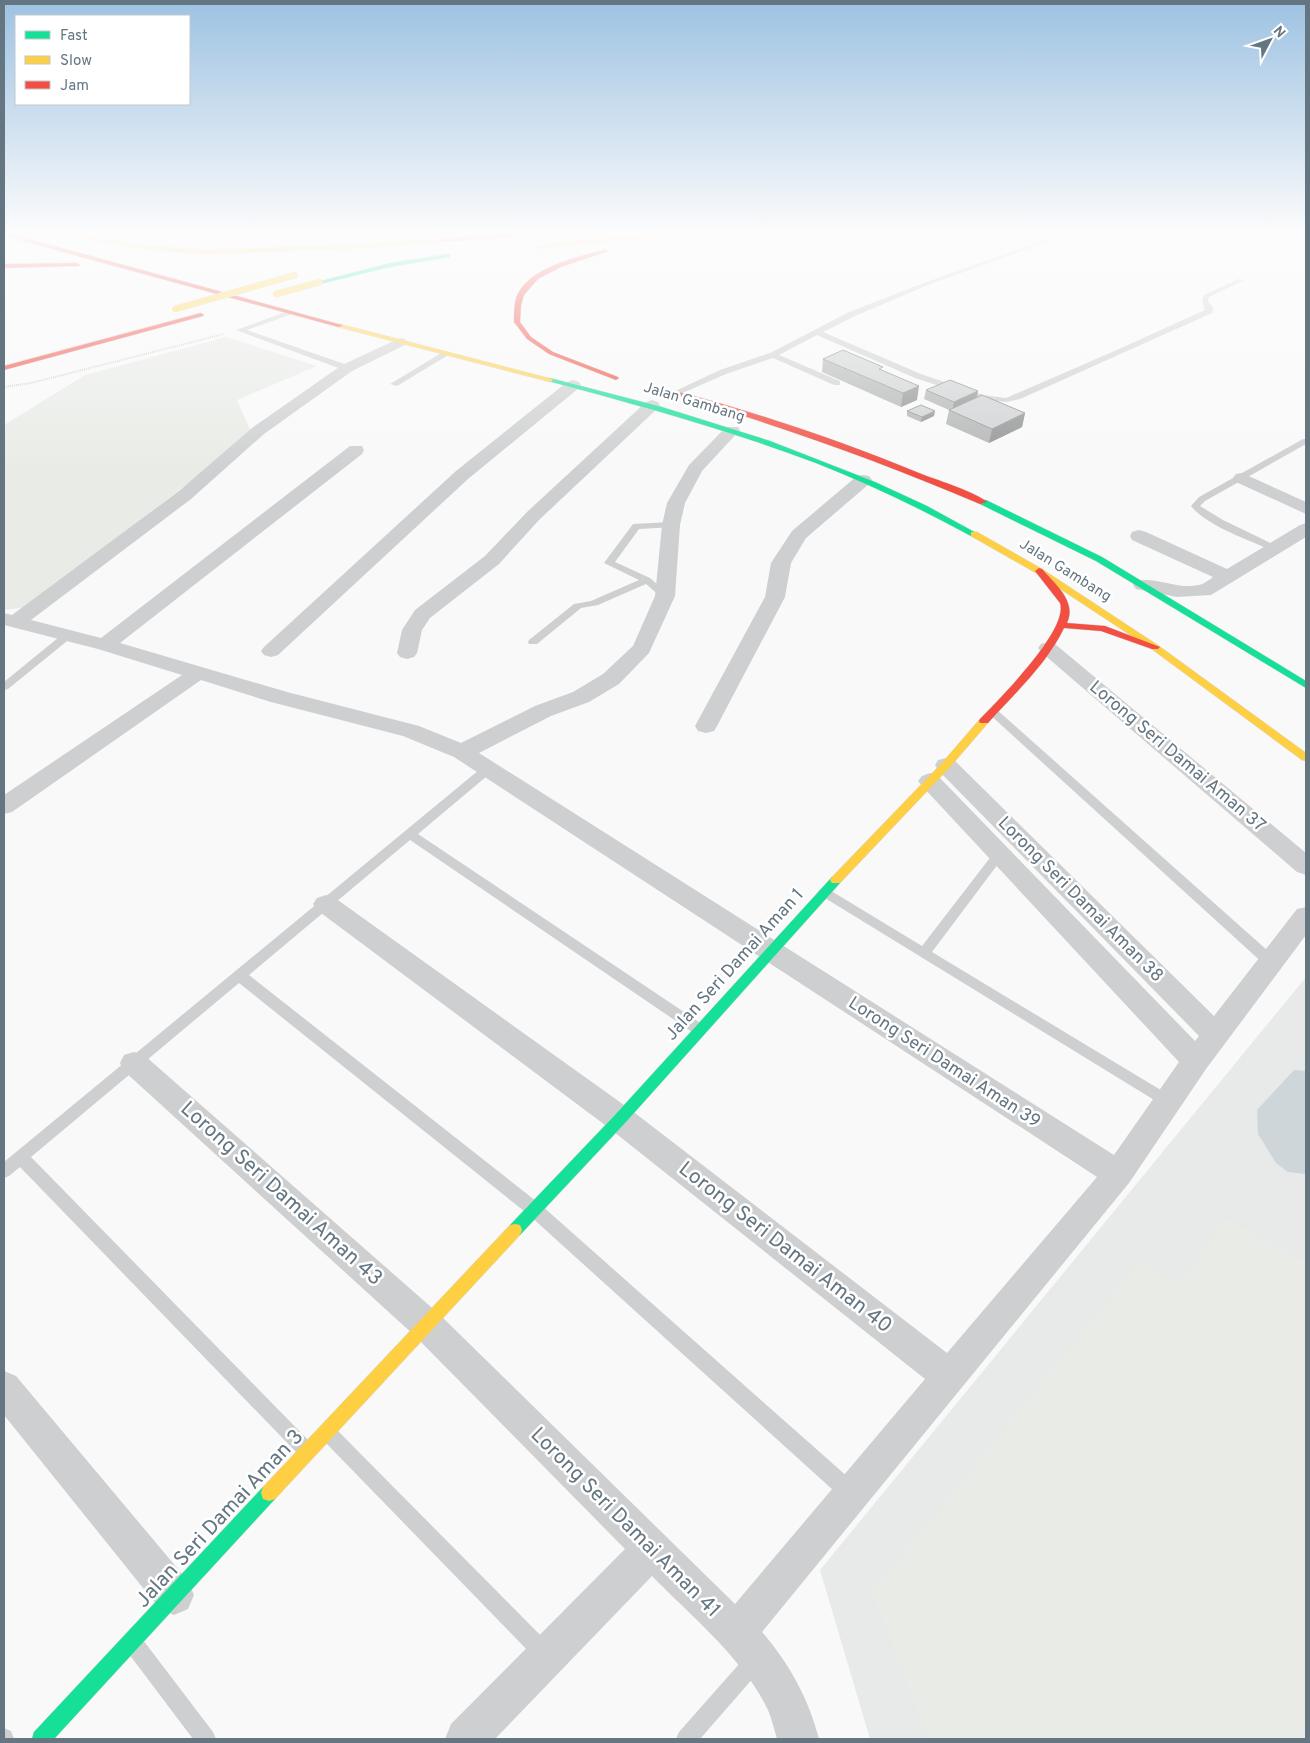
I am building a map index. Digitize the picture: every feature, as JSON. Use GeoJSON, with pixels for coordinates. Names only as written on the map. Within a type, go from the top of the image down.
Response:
{"type":"FeatureCollection","features":[{"type":"Feature","properties":{"kind":"main road"},"geometry":{"type":"LineString","coordinates":[[4,368],[204,313]]}},
{"type":"Feature","properties":{"kind":"main road","name":"Jalan Gambang"},"geometry":{"type":"LineString","coordinates":[[292,313],[573,385],[655,397],[732,430],[761,439],[863,480],[949,520],[1039,571],[1156,648],[1306,758]]}},
{"type":"Feature","properties":{"kind":"main road"},"geometry":{"type":"LineString","coordinates":[[518,313],[517,322],[529,338],[551,353],[620,379],[540,359]]}},
{"type":"Feature","properties":{"kind":"main road"},"geometry":{"type":"LineString","coordinates":[[4,357],[99,330]]}},
{"type":"Feature","properties":{"kind":"main road","name":"Jalan Gambang"},"geometry":{"type":"LineString","coordinates":[[655,397],[675,393],[781,425],[930,479],[998,508],[1084,551],[1203,620],[1306,685]]}},
{"type":"Feature","properties":{"kind":"main road"},"geometry":{"type":"LineString","coordinates":[[1039,571],[1061,598],[1066,609],[1063,625],[1102,628],[1156,648]]}},
{"type":"Feature","properties":{"kind":"main road","name":"Jalan Seri Damai Aman 1"},"geometry":{"type":"LineString","coordinates":[[427,1325],[620,1119],[824,892],[938,773],[1048,648],[1063,625]]}},
{"type":"Feature","properties":{"kind":"main road","name":"Jalan Seri Damai Aman 3"},"geometry":{"type":"LineString","coordinates":[[41,1739],[427,1325]]}},
{"type":"Feature","properties":{"kind":"street"},"geometry":{"type":"LineString","coordinates":[[10,621],[185,495],[258,432],[347,368],[400,342]]}},
{"type":"Feature","properties":{"kind":"street"},"geometry":{"type":"LineString","coordinates":[[271,651],[462,475],[573,385]]}},
{"type":"Feature","properties":{"kind":"street"},"geometry":{"type":"LineString","coordinates":[[407,653],[412,630],[422,614],[492,560],[533,516],[655,397]]}},
{"type":"Feature","properties":{"kind":"street"},"geometry":{"type":"LineString","coordinates":[[462,752],[543,711],[581,697],[611,679],[642,649],[665,596],[671,525],[676,503],[696,469],[732,430]]}},
{"type":"Feature","properties":{"kind":"street"},"geometry":{"type":"LineString","coordinates":[[105,645],[356,450]]}},
{"type":"Feature","properties":{"kind":"street"},"geometry":{"type":"LineString","coordinates":[[1242,478],[1306,509]]}},
{"type":"Feature","properties":{"kind":"street"},"geometry":{"type":"LineString","coordinates":[[706,726],[776,597],[781,563],[799,536],[863,480]]}},
{"type":"Feature","properties":{"kind":"street"},"geometry":{"type":"LineString","coordinates":[[1143,585],[1178,591],[1204,591],[1306,529]]}},
{"type":"Feature","properties":{"kind":"street"},"geometry":{"type":"LineString","coordinates":[[1139,536],[1228,577]]}},
{"type":"Feature","properties":{"kind":"street"},"geometry":{"type":"LineString","coordinates":[[1203,620],[1201,609],[1204,591]]}},
{"type":"Feature","properties":{"kind":"street","name":"Lorong Seri Damai Aman 39"},"geometry":{"type":"LineString","coordinates":[[10,621],[105,645],[279,698],[411,731],[462,752],[770,952],[1118,1174]]}},
{"type":"Feature","properties":{"kind":"street","name":"Lorong Seri Damai Aman 37"},"geometry":{"type":"LineString","coordinates":[[1048,648],[1306,866]]}},
{"type":"Feature","properties":{"kind":"street"},"geometry":{"type":"LineString","coordinates":[[4,806],[198,673]]}},
{"type":"Feature","properties":{"kind":"street"},"geometry":{"type":"LineString","coordinates":[[938,773],[1000,853],[1205,1048]]}},
{"type":"Feature","properties":{"kind":"street","name":"Lorong Seri Damai Aman 38"},"geometry":{"type":"LineString","coordinates":[[938,773],[1205,1048]]}},
{"type":"Feature","properties":{"kind":"street","name":"Lorong Seri Damai Aman 40"},"geometry":{"type":"LineString","coordinates":[[326,904],[620,1119],[950,1377]]}},
{"type":"Feature","properties":{"kind":"street"},"geometry":{"type":"LineString","coordinates":[[747,1645],[851,1493],[1118,1174],[1205,1048],[1306,916]]}},
{"type":"Feature","properties":{"kind":"street","name":"Lorong Seri Damai Aman 43"},"geometry":{"type":"LineString","coordinates":[[134,1063],[427,1325]]}},
{"type":"Feature","properties":{"kind":"street","name":"Lorong Seri Damai Aman 41"},"geometry":{"type":"LineString","coordinates":[[427,1325],[747,1645],[779,1686],[793,1718],[798,1739]]}},
{"type":"Feature","properties":{"kind":"street"},"geometry":{"type":"LineString","coordinates":[[4,1388],[174,1595]]}},
{"type":"Feature","properties":{"kind":"street"},"geometry":{"type":"LineString","coordinates":[[466,1739],[651,1550]]}},
{"type":"Feature","properties":{"kind":"lane"},"geometry":{"type":"LineString","coordinates":[[240,330],[290,313]]}},
{"type":"Feature","properties":{"kind":"lane"},"geometry":{"type":"LineString","coordinates":[[675,393],[723,372],[772,354],[854,313]]}},
{"type":"Feature","properties":{"kind":"lane"},"geometry":{"type":"LineString","coordinates":[[817,332],[927,379],[982,397],[1006,400],[1025,394],[1205,313]]}},
{"type":"Feature","properties":{"kind":"lane"},"geometry":{"type":"LineString","coordinates":[[240,330],[347,368]]}},
{"type":"Feature","properties":{"kind":"lane"},"geometry":{"type":"LineString","coordinates":[[394,384],[446,354]]}},
{"type":"Feature","properties":{"kind":"lane"},"geometry":{"type":"LineString","coordinates":[[772,354],[837,383]]}},
{"type":"Feature","properties":{"kind":"lane"},"geometry":{"type":"LineString","coordinates":[[1276,548],[1209,516],[1197,509],[1196,506],[1202,500],[1306,441]]}},
{"type":"Feature","properties":{"kind":"lane"},"geometry":{"type":"LineString","coordinates":[[665,596],[647,580],[609,564],[636,526],[671,525]]}},
{"type":"Feature","properties":{"kind":"lane"},"geometry":{"type":"LineString","coordinates":[[533,642],[578,606],[594,603],[647,580]]}},
{"type":"Feature","properties":{"kind":"lane"},"geometry":{"type":"LineString","coordinates":[[4,687],[68,635]]}},
{"type":"Feature","properties":{"kind":"lane"},"geometry":{"type":"LineString","coordinates":[[992,711],[1271,962]]}},
{"type":"Feature","properties":{"kind":"lane"},"geometry":{"type":"LineString","coordinates":[[4,1172],[489,768]]}},
{"type":"Feature","properties":{"kind":"lane"},"geometry":{"type":"LineString","coordinates":[[410,834],[700,1030]]}},
{"type":"Feature","properties":{"kind":"lane"},"geometry":{"type":"LineString","coordinates":[[924,953],[1000,853]]}},
{"type":"Feature","properties":{"kind":"lane"},"geometry":{"type":"LineString","coordinates":[[824,892],[1169,1102]]}},
{"type":"Feature","properties":{"kind":"lane"},"geometry":{"type":"LineString","coordinates":[[240,976],[534,1210],[851,1493]]}},
{"type":"Feature","properties":{"kind":"lane"},"geometry":{"type":"LineString","coordinates":[[21,1157],[308,1451]]}},
{"type":"Feature","properties":{"kind":"lane"},"geometry":{"type":"LineString","coordinates":[[326,1432],[547,1656]]}},
{"type":"Feature","properties":{"kind":"lane"},"geometry":{"type":"LineString","coordinates":[[131,1642],[206,1739]]}},
{"type":"Feature","properties":{"kind":"lane"},"geometry":{"type":"LineString","coordinates":[[686,1739],[747,1645]]}},
{"type":"Feature","properties":{"kind":"path"},"geometry":{"type":"LineString","coordinates":[[4,388],[31,383],[240,330]]}},
{"type":"Feature","properties":{"kind":"shaded area"},"geometry":{"type":"Polygon","coordinates":[[[226,337],[317,366],[237,400],[252,434],[27,607],[4,610],[4,425],[85,375],[226,337]]]}},
{"type":"Feature","properties":{"kind":"shaded area"},"geometry":{"type":"Polygon","coordinates":[[[1306,977],[1306,1739],[870,1739],[820,1570],[1306,977]]]}},
{"type":"Feature","properties":{"kind":"shaded area"},"geometry":{"type":"Polygon","coordinates":[[[1294,1070],[1306,1071],[1305,1174],[1288,1172],[1276,1163],[1258,1134],[1257,1110],[1294,1070]]]}},
{"type":"Feature","properties":{"kind":"shaded area"},"geometry":{"type":"Polygon","coordinates":[[[1226,1218],[1306,1263],[1306,1739],[928,1739],[872,1592],[1142,1258],[1177,1286],[1226,1218]]]}},
{"type":"Feature","properties":{"kind":"building"},"geometry":{"type":"Polygon","coordinates":[[[843,350],[883,367],[879,369],[919,386],[903,393],[823,359],[843,350]]]}},
{"type":"Feature","properties":{"kind":"building"},"geometry":{"type":"Polygon","coordinates":[[[950,380],[978,391],[954,402],[926,390],[950,380]]]}},
{"type":"Feature","properties":{"kind":"building"},"geometry":{"type":"Polygon","coordinates":[[[982,395],[1025,413],[992,429],[949,410],[982,395]]]}},
{"type":"Feature","properties":{"kind":"building"},"geometry":{"type":"Polygon","coordinates":[[[921,405],[935,411],[922,417],[907,411],[921,405]]]}},
{"type":"Feature","properties":{"kind":"traffic: fast"},"geometry":{"type":"LineString","coordinates":[[550,380],[714,425],[820,462],[873,484],[974,534]]}},
{"type":"Feature","properties":{"kind":"traffic: fast"},"geometry":{"type":"LineString","coordinates":[[983,502],[1099,559],[1306,685]]}},
{"type":"Feature","properties":{"kind":"traffic: fast"},"geometry":{"type":"LineString","coordinates":[[515,1230],[620,1119],[836,880]]}},
{"type":"Feature","properties":{"kind":"traffic: fast"},"geometry":{"type":"LineString","coordinates":[[41,1739],[269,1493]]}},
{"type":"Feature","properties":{"kind":"traffic: slow"},"geometry":{"type":"LineString","coordinates":[[340,326],[550,380]]}},
{"type":"Feature","properties":{"kind":"traffic: slow"},"geometry":{"type":"LineString","coordinates":[[974,534],[1039,571],[1156,648],[1306,758]]}},
{"type":"Feature","properties":{"kind":"traffic: slow"},"geometry":{"type":"LineString","coordinates":[[836,880],[946,765],[984,721]]}},
{"type":"Feature","properties":{"kind":"traffic: slow"},"geometry":{"type":"LineString","coordinates":[[269,1493],[515,1230]]}},
{"type":"Feature","properties":{"kind":"traffic: jam"},"geometry":{"type":"LineString","coordinates":[[294,313],[340,326]]}},
{"type":"Feature","properties":{"kind":"traffic: jam"},"geometry":{"type":"LineString","coordinates":[[518,313],[517,322],[529,338],[551,353],[616,378]]}},
{"type":"Feature","properties":{"kind":"traffic: jam"},"geometry":{"type":"LineString","coordinates":[[4,368],[201,315]]}},
{"type":"Feature","properties":{"kind":"traffic: jam"},"geometry":{"type":"LineString","coordinates":[[667,391],[747,414],[827,441],[983,502]]}},
{"type":"Feature","properties":{"kind":"traffic: jam"},"geometry":{"type":"LineString","coordinates":[[984,721],[1033,666],[1057,633],[1064,619],[1066,608],[1064,603],[1039,571]]}},
{"type":"Feature","properties":{"kind":"traffic: jam"},"geometry":{"type":"LineString","coordinates":[[1063,625],[1102,628],[1155,647]]}}]}
